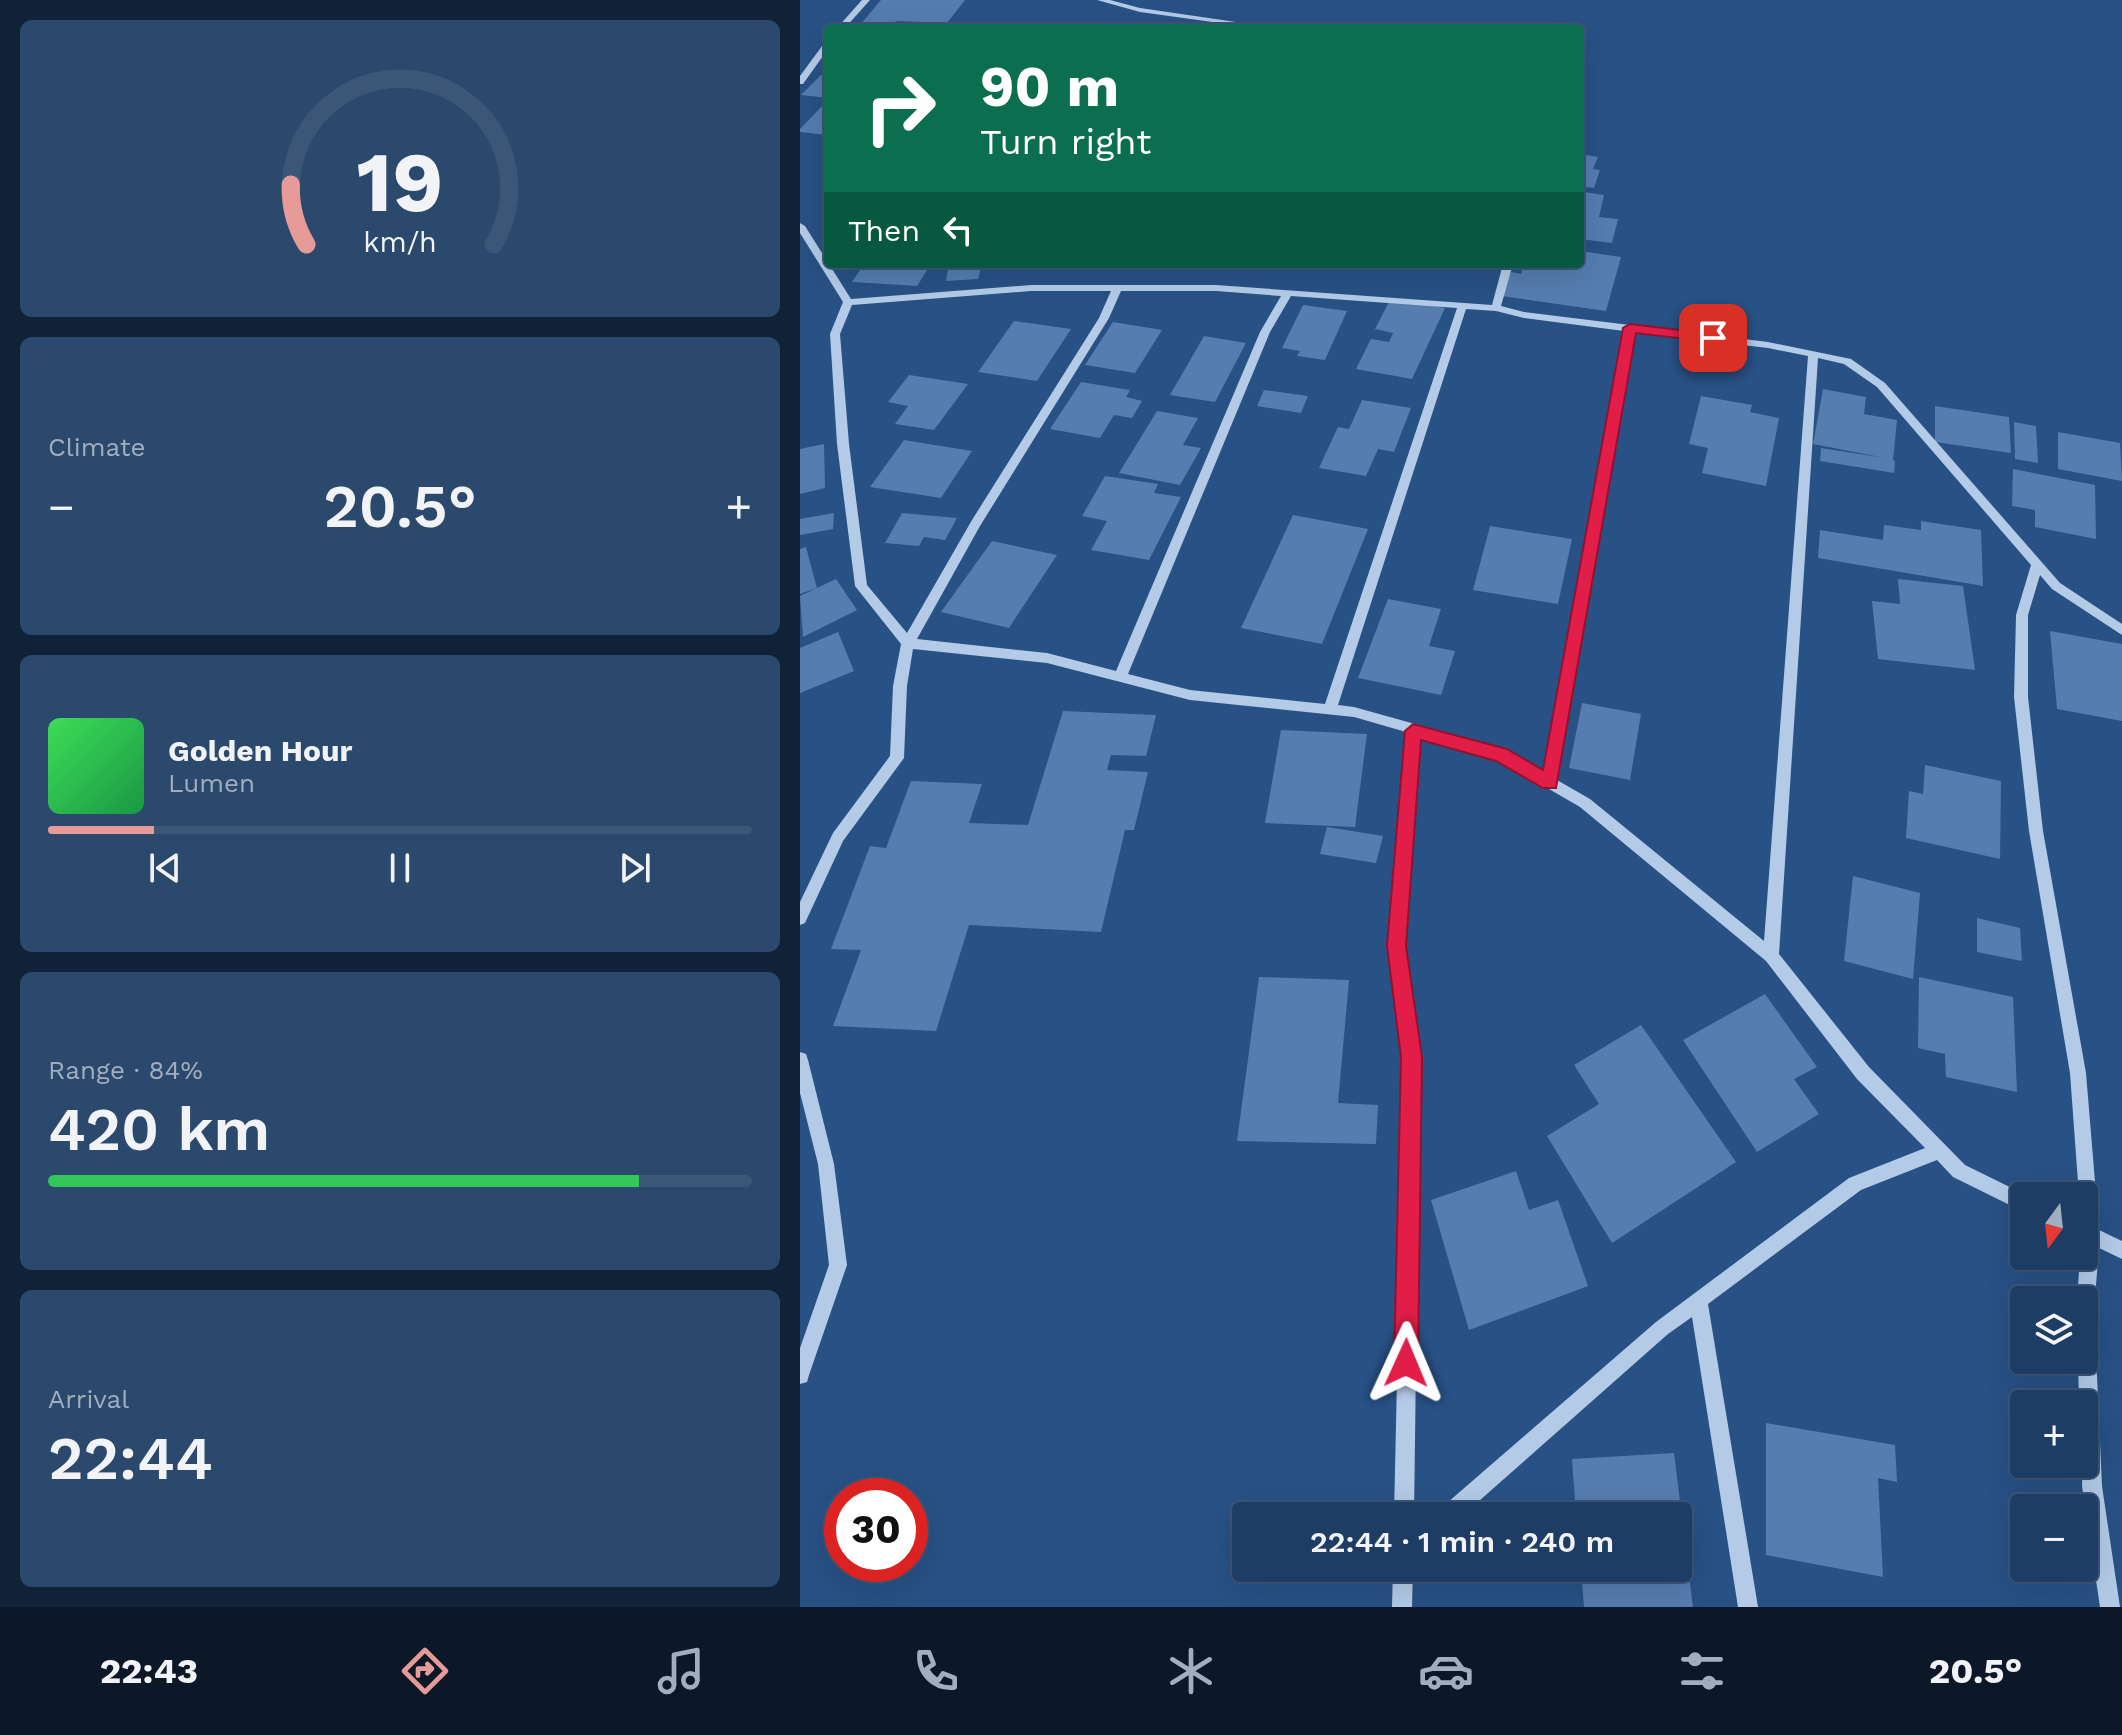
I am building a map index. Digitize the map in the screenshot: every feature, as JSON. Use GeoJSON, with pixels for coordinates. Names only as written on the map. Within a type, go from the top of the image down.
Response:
{"type":"FeatureCollection","features":[{"type":"Feature","properties":{"kind":"street"},"geometry":{"type":"LineString","coordinates":[[845,24],[866,0]]}},
{"type":"Feature","properties":{"kind":"street"},"geometry":{"type":"LineString","coordinates":[[1101,0],[1140,10],[1242,24]]}},
{"type":"Feature","properties":{"kind":"street"},"geometry":{"type":"LineString","coordinates":[[800,82],[824,49]]}},
{"type":"Feature","properties":{"kind":"street"},"geometry":{"type":"LineString","coordinates":[[800,226],[824,264]]}},
{"type":"Feature","properties":{"kind":"street"},"geometry":{"type":"LineString","coordinates":[[827,268],[848,302]]}},
{"type":"Feature","properties":{"kind":"street"},"geometry":{"type":"LineString","coordinates":[[1496,308],[1507,268]]}},
{"type":"Feature","properties":{"kind":"street"},"geometry":{"type":"LineString","coordinates":[[848,302],[1031,288],[1216,288],[1496,308],[1524,315],[1768,345],[1847,361],[1881,385],[2056,586],[2122,630]]}},
{"type":"Feature","properties":{"kind":"street"},"geometry":{"type":"LineString","coordinates":[[800,918],[838,837],[897,758],[900,686],[908,643],[976,523],[1104,318],[1117,288]]}},
{"type":"Feature","properties":{"kind":"street"},"geometry":{"type":"LineString","coordinates":[[1120,677],[1265,332],[1287,294]]}},
{"type":"Feature","properties":{"kind":"street"},"geometry":{"type":"LineString","coordinates":[[848,302],[835,334],[843,444],[861,586],[908,643],[1047,658],[1190,695],[1354,712],[1501,754],[1585,803],[1771,956],[1863,1073],[1939,1151],[1959,1171],[2010,1196]]}},
{"type":"Feature","properties":{"kind":"street"},"geometry":{"type":"LineString","coordinates":[[1330,709],[1462,307]]}},
{"type":"Feature","properties":{"kind":"street"},"geometry":{"type":"LineString","coordinates":[[1550,783],[1630,328]]}},
{"type":"Feature","properties":{"kind":"street"},"geometry":{"type":"LineString","coordinates":[[1771,956],[1813,354]]}},
{"type":"Feature","properties":{"kind":"street"},"geometry":{"type":"LineString","coordinates":[[2037,564],[2022,615],[2021,697],[2036,831],[2078,1073],[2084,1182]]}},
{"type":"Feature","properties":{"kind":"street"},"geometry":{"type":"LineString","coordinates":[[1404,1502],[1412,1057],[1396,946],[1413,731]]}},
{"type":"Feature","properties":{"kind":"street"},"geometry":{"type":"LineString","coordinates":[[800,1060],[826,1164],[838,1265],[800,1375]]}},
{"type":"Feature","properties":{"kind":"street"},"geometry":{"type":"LineString","coordinates":[[1463,1502],[1662,1328],[1855,1184],[1939,1151]]}},
{"type":"Feature","properties":{"kind":"street"},"geometry":{"type":"LineString","coordinates":[[2098,1238],[2122,1250]]}},
{"type":"Feature","properties":{"kind":"street"},"geometry":{"type":"LineString","coordinates":[[2086,1270],[2092,1486],[2110,1607]]}},
{"type":"Feature","properties":{"kind":"street"},"geometry":{"type":"LineString","coordinates":[[1699,1302],[1748,1607]]}},
{"type":"Feature","properties":{"kind":"street"},"geometry":{"type":"LineString","coordinates":[[1402,1607],[1403,1582]]}},
{"type":"Feature","properties":{"kind":"building"},"geometry":{"type":"Polygon","coordinates":[[[881,0],[965,0],[947,23],[896,21],[894,24],[861,24],[881,0]]]}},
{"type":"Feature","properties":{"kind":"building"},"geometry":{"type":"Polygon","coordinates":[[[821,75],[824,75],[824,98],[801,95],[821,75]]]}},
{"type":"Feature","properties":{"kind":"building"},"geometry":{"type":"Polygon","coordinates":[[[824,104],[824,135],[800,132],[824,104]]]}},
{"type":"Feature","properties":{"kind":"building"},"geometry":{"type":"Polygon","coordinates":[[[1584,155],[1598,157],[1593,169],[1600,170],[1594,188],[1584,187],[1584,155]]]}},
{"type":"Feature","properties":{"kind":"building"},"geometry":{"type":"Polygon","coordinates":[[[1584,192],[1604,195],[1599,217],[1618,219],[1612,243],[1584,240],[1584,192]]]}},
{"type":"Feature","properties":{"kind":"building"},"geometry":{"type":"Polygon","coordinates":[[[1584,252],[1621,257],[1606,311],[1502,296],[1511,272],[1521,274],[1523,268],[1584,268],[1584,252]]]}},
{"type":"Feature","properties":{"kind":"building"},"geometry":{"type":"Polygon","coordinates":[[[861,268],[928,268],[917,286],[852,282],[861,268]]]}},
{"type":"Feature","properties":{"kind":"building"},"geometry":{"type":"Polygon","coordinates":[[[981,268],[978,279],[946,281],[948,269],[981,268]]]}},
{"type":"Feature","properties":{"kind":"building"},"geometry":{"type":"Polygon","coordinates":[[[1391,298],[1445,308],[1412,379],[1356,369],[1371,339],[1389,342],[1393,333],[1375,329],[1391,298]]]}},
{"type":"Feature","properties":{"kind":"building"},"geometry":{"type":"Polygon","coordinates":[[[1303,305],[1347,311],[1325,360],[1297,356],[1300,351],[1282,348],[1303,305]]]}},
{"type":"Feature","properties":{"kind":"building"},"geometry":{"type":"Polygon","coordinates":[[[1014,321],[1071,329],[1037,381],[978,372],[1014,321]]]}},
{"type":"Feature","properties":{"kind":"building"},"geometry":{"type":"Polygon","coordinates":[[[1113,322],[1162,330],[1135,373],[1085,365],[1113,322]]]}},
{"type":"Feature","properties":{"kind":"building"},"geometry":{"type":"Polygon","coordinates":[[[1204,336],[1246,343],[1215,402],[1170,395],[1204,336]]]}},
{"type":"Feature","properties":{"kind":"building"},"geometry":{"type":"Polygon","coordinates":[[[909,375],[968,384],[934,430],[895,424],[908,406],[888,402],[909,375]]]}},
{"type":"Feature","properties":{"kind":"building"},"geometry":{"type":"Polygon","coordinates":[[[1081,382],[1130,390],[1126,397],[1142,401],[1132,418],[1114,415],[1100,438],[1050,429],[1081,382]]]}},
{"type":"Feature","properties":{"kind":"building"},"geometry":{"type":"Polygon","coordinates":[[[1823,389],[1866,397],[1864,414],[1897,420],[1894,473],[1820,461],[1821,448],[1885,458],[1813,444],[1823,389]]]}},
{"type":"Feature","properties":{"kind":"building"},"geometry":{"type":"Polygon","coordinates":[[[1264,390],[1308,396],[1301,413],[1257,406],[1264,390]]]}},
{"type":"Feature","properties":{"kind":"building"},"geometry":{"type":"Polygon","coordinates":[[[1701,396],[1752,405],[1750,412],[1779,418],[1766,486],[1702,473],[1708,448],[1689,444],[1701,396]]]}},
{"type":"Feature","properties":{"kind":"building"},"geometry":{"type":"Polygon","coordinates":[[[1362,400],[1411,408],[1394,452],[1378,449],[1366,476],[1319,468],[1338,427],[1349,429],[1362,400]]]}},
{"type":"Feature","properties":{"kind":"building"},"geometry":{"type":"Polygon","coordinates":[[[1935,406],[2009,417],[2011,453],[1935,442],[1935,406]]]}},
{"type":"Feature","properties":{"kind":"building"},"geometry":{"type":"Polygon","coordinates":[[[1157,411],[1198,418],[1183,445],[1201,448],[1180,485],[1119,473],[1157,411]]]}},
{"type":"Feature","properties":{"kind":"building"},"geometry":{"type":"Polygon","coordinates":[[[2014,422],[2036,426],[2038,463],[2015,459],[2014,422]]]}},
{"type":"Feature","properties":{"kind":"building"},"geometry":{"type":"Polygon","coordinates":[[[2058,432],[2120,443],[2122,481],[2058,469],[2058,432]]]}},
{"type":"Feature","properties":{"kind":"building"},"geometry":{"type":"Polygon","coordinates":[[[904,440],[972,451],[941,498],[870,487],[904,440]]]}},
{"type":"Feature","properties":{"kind":"building"},"geometry":{"type":"Polygon","coordinates":[[[824,444],[825,488],[800,494],[800,449],[824,444]]]}},
{"type":"Feature","properties":{"kind":"building"},"geometry":{"type":"Polygon","coordinates":[[[2013,469],[2095,485],[2096,539],[2035,527],[2035,510],[2012,506],[2013,469]]]}},
{"type":"Feature","properties":{"kind":"building"},"geometry":{"type":"Polygon","coordinates":[[[1105,476],[1158,484],[1154,493],[1181,497],[1149,560],[1091,550],[1107,521],[1082,516],[1105,476]]]}},
{"type":"Feature","properties":{"kind":"building"},"geometry":{"type":"Polygon","coordinates":[[[834,513],[833,529],[800,535],[800,519],[834,513]]]}},
{"type":"Feature","properties":{"kind":"building"},"geometry":{"type":"Polygon","coordinates":[[[902,513],[957,518],[945,540],[924,537],[919,546],[885,543],[902,513]]]}},
{"type":"Feature","properties":{"kind":"building"},"geometry":{"type":"Polygon","coordinates":[[[1293,515],[1368,529],[1322,644],[1241,628],[1293,515]]]}},
{"type":"Feature","properties":{"kind":"building"},"geometry":{"type":"Polygon","coordinates":[[[1921,521],[1981,530],[1983,586],[1818,558],[1820,530],[1883,540],[1884,525],[1921,530],[1921,521]]]}},
{"type":"Feature","properties":{"kind":"building"},"geometry":{"type":"Polygon","coordinates":[[[1490,526],[1572,539],[1558,604],[1473,590],[1490,526]]]}},
{"type":"Feature","properties":{"kind":"building"},"geometry":{"type":"Polygon","coordinates":[[[992,541],[1057,555],[1009,628],[941,612],[992,541]]]}},
{"type":"Feature","properties":{"kind":"building"},"geometry":{"type":"Polygon","coordinates":[[[806,547],[817,588],[800,594],[800,549],[806,547]]]}},
{"type":"Feature","properties":{"kind":"building"},"geometry":{"type":"Polygon","coordinates":[[[836,579],[857,610],[803,637],[800,596],[836,579]]]}},
{"type":"Feature","properties":{"kind":"building"},"geometry":{"type":"Polygon","coordinates":[[[1898,579],[1963,586],[1975,670],[1878,659],[1872,601],[1900,604],[1898,579]]]}},
{"type":"Feature","properties":{"kind":"building"},"geometry":{"type":"Polygon","coordinates":[[[1388,599],[1441,609],[1429,646],[1455,651],[1441,695],[1358,678],[1388,599]]]}},
{"type":"Feature","properties":{"kind":"building"},"geometry":{"type":"Polygon","coordinates":[[[2050,631],[2122,644],[2122,721],[2057,709],[2050,631]]]}},
{"type":"Feature","properties":{"kind":"building"},"geometry":{"type":"Polygon","coordinates":[[[838,632],[854,671],[800,693],[800,648],[838,632]]]}},
{"type":"Feature","properties":{"kind":"building"},"geometry":{"type":"Polygon","coordinates":[[[1582,703],[1641,714],[1630,780],[1569,768],[1582,703]]]}},
{"type":"Feature","properties":{"kind":"building"},"geometry":{"type":"Polygon","coordinates":[[[1063,711],[1156,715],[1146,756],[1111,755],[1107,770],[1148,772],[1134,830],[1125,830],[1101,932],[969,925],[936,1031],[833,1026],[861,950],[831,949],[870,846],[886,848],[911,781],[982,784],[969,823],[1028,825],[1063,711]]]}},
{"type":"Feature","properties":{"kind":"building"},"geometry":{"type":"Polygon","coordinates":[[[1281,730],[1367,734],[1355,827],[1265,823],[1281,730]]]}},
{"type":"Feature","properties":{"kind":"building"},"geometry":{"type":"Polygon","coordinates":[[[1925,765],[2001,781],[2000,859],[1906,838],[1909,791],[1923,794],[1925,765]]]}},
{"type":"Feature","properties":{"kind":"building"},"geometry":{"type":"Polygon","coordinates":[[[1327,827],[1383,836],[1376,863],[1320,854],[1327,827]]]}},
{"type":"Feature","properties":{"kind":"building"},"geometry":{"type":"Polygon","coordinates":[[[1853,876],[1920,893],[1913,979],[1844,961],[1853,876]]]}},
{"type":"Feature","properties":{"kind":"building"},"geometry":{"type":"Polygon","coordinates":[[[1977,918],[2020,928],[2022,961],[1977,952],[1977,918]]]}},
{"type":"Feature","properties":{"kind":"building"},"geometry":{"type":"Polygon","coordinates":[[[1259,977],[1349,980],[1338,1103],[1378,1105],[1376,1144],[1237,1141],[1259,977]]]}},
{"type":"Feature","properties":{"kind":"building"},"geometry":{"type":"Polygon","coordinates":[[[1919,977],[2013,997],[2017,1092],[1946,1077],[1945,1054],[1918,1048],[1919,977]]]}},
{"type":"Feature","properties":{"kind":"building"},"geometry":{"type":"Polygon","coordinates":[[[1765,994],[1817,1067],[1794,1079],[1819,1114],[1757,1152],[1683,1040],[1765,994]]]}},
{"type":"Feature","properties":{"kind":"building"},"geometry":{"type":"Polygon","coordinates":[[[1641,1025],[1736,1162],[1612,1243],[1547,1136],[1599,1104],[1574,1065],[1641,1025]]]}},
{"type":"Feature","properties":{"kind":"building"},"geometry":{"type":"Polygon","coordinates":[[[1516,1171],[1529,1210],[1558,1200],[1588,1286],[1469,1330],[1431,1200],[1516,1171]]]}},
{"type":"Feature","properties":{"kind":"building"},"geometry":{"type":"Polygon","coordinates":[[[1766,1423],[1895,1445],[1897,1482],[1878,1478],[1883,1577],[1766,1555],[1766,1423]]]}},
{"type":"Feature","properties":{"kind":"building"},"geometry":{"type":"Polygon","coordinates":[[[1674,1453],[1680,1502],[1575,1502],[1572,1459],[1674,1453]]]}},
{"type":"Feature","properties":{"kind":"building"},"geometry":{"type":"Polygon","coordinates":[[[1582,1582],[1690,1582],[1693,1607],[1584,1607],[1582,1582]]]}},
{"type":"Feature","properties":{"kind":"route"},"geometry":{"type":"LineString","coordinates":[[1406,1363],[1412,1057],[1396,946],[1413,731],[1501,754],[1550,783],[1630,328],[1713,338]]}}]}
